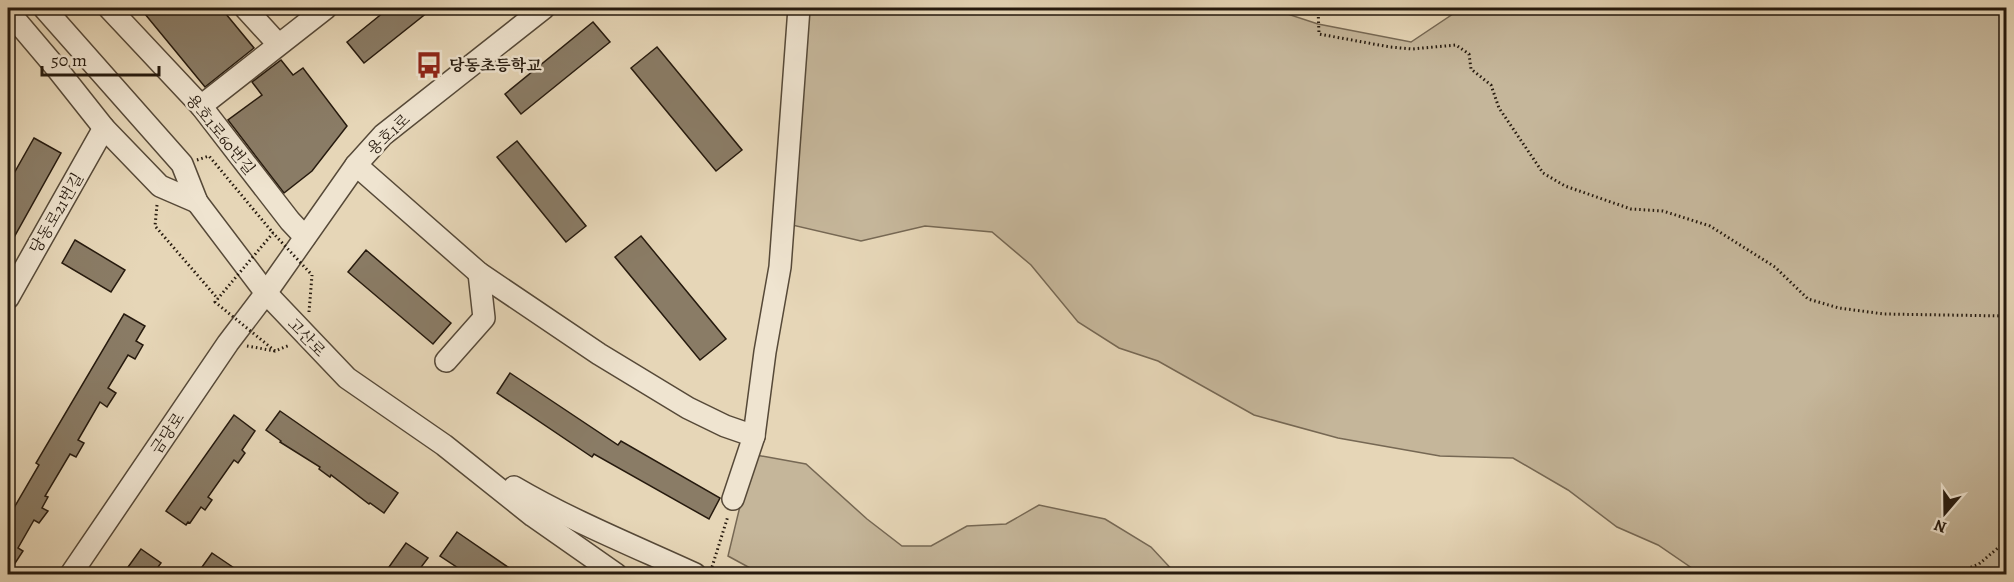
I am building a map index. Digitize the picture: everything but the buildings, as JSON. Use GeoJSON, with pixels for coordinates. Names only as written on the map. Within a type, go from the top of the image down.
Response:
{"type":"FeatureCollection","features":[{"type":"Feature","properties":{"kind":"street","name":"고산로"},"geometry":{"type":"LineString","coordinates":[[44,8],[182,164],[197,202],[266,293],[347,378],[444,445],[534,516],[616,574]]}},
{"type":"Feature","properties":{"kind":"street","name":"용호1로60번길"},"geometry":{"type":"LineString","coordinates":[[109,8],[201,106],[305,237]]}},
{"type":"Feature","properties":{"kind":"street"},"geometry":{"type":"LineString","coordinates":[[245,8],[278,44]]}},
{"type":"Feature","properties":{"kind":"street"},"geometry":{"type":"LineString","coordinates":[[201,106],[326,8]]}},
{"type":"Feature","properties":{"kind":"street","name":"용호1로"},"geometry":{"type":"LineString","coordinates":[[266,293],[356,165],[383,135],[544,8]]}},
{"type":"Feature","properties":{"kind":"street"},"geometry":{"type":"LineString","coordinates":[[733,499],[754,436],[780,267],[799,8]]}},
{"type":"Feature","properties":{"kind":"street","name":"고산로"},"geometry":{"type":"LineString","coordinates":[[8,11],[104,128],[160,186],[197,202]]}},
{"type":"Feature","properties":{"kind":"street","name":"당동로21번길"},"geometry":{"type":"LineString","coordinates":[[8,298],[104,128]]}},
{"type":"Feature","properties":{"kind":"street"},"geometry":{"type":"LineString","coordinates":[[356,165],[479,273],[599,354],[688,408],[725,426],[754,436]]}},
{"type":"Feature","properties":{"kind":"street"},"geometry":{"type":"LineString","coordinates":[[446,361],[484,318],[479,273]]}},
{"type":"Feature","properties":{"kind":"street","name":"금당로"},"geometry":{"type":"LineString","coordinates":[[70,574],[228,343],[266,293]]}},
{"type":"Feature","properties":{"kind":"street","name":"고산로"},"geometry":{"type":"LineString","coordinates":[[444,445],[542,503],[621,543],[694,574]]}},
{"type":"Feature","properties":{"kind":"path"},"geometry":{"type":"LineString","coordinates":[[1318,8],[1318,34],[1390,48],[1412,49],[1455,45],[1469,54],[1471,69],[1491,85],[1499,108],[1543,173],[1565,186],[1632,209],[1663,211],[1710,226],[1775,267],[1808,299],[1839,309],[1884,314],[2007,316]]}},
{"type":"Feature","properties":{"kind":"path"},"geometry":{"type":"LineString","coordinates":[[209,156],[273,233],[312,275],[307,338]]}},
{"type":"Feature","properties":{"kind":"path"},"geometry":{"type":"LineString","coordinates":[[154,226],[218,299]]}},
{"type":"Feature","properties":{"kind":"path"},"geometry":{"type":"LineString","coordinates":[[228,343],[275,351],[215,302],[273,233]]}},
{"type":"Feature","properties":{"kind":"path"},"geometry":{"type":"LineString","coordinates":[[710,574],[733,499]]}},
{"type":"Feature","properties":{"kind":"path"},"geometry":{"type":"LineString","coordinates":[[1954,574],[1979,564],[2007,541]]}},
{"type":"Feature","properties":{"kind":"shaded area"},"geometry":{"type":"Polygon","coordinates":[[[806,8],[1269,8],[1318,24],[1411,42],[1462,8],[2006,8],[2006,574],[1697,574],[1696,571],[1658,545],[1617,527],[1568,490],[1513,458],[1440,456],[1338,438],[1254,415],[1158,361],[1119,348],[1078,322],[1031,265],[992,232],[925,226],[861,241],[792,225],[806,8]]]}},
{"type":"Feature","properties":{"kind":"shaded area"},"geometry":{"type":"Polygon","coordinates":[[[756,455],[806,464],[867,519],[902,546],[931,546],[967,526],[1006,524],[1039,505],[1105,519],[1151,547],[1176,574],[761,574],[728,556],[741,502],[756,455]]]}},
{"type":"Feature","properties":{"kind":"place","name":"당동초등학교"},"geometry":{"type":"Point","coordinates":[429,65]}}]}
